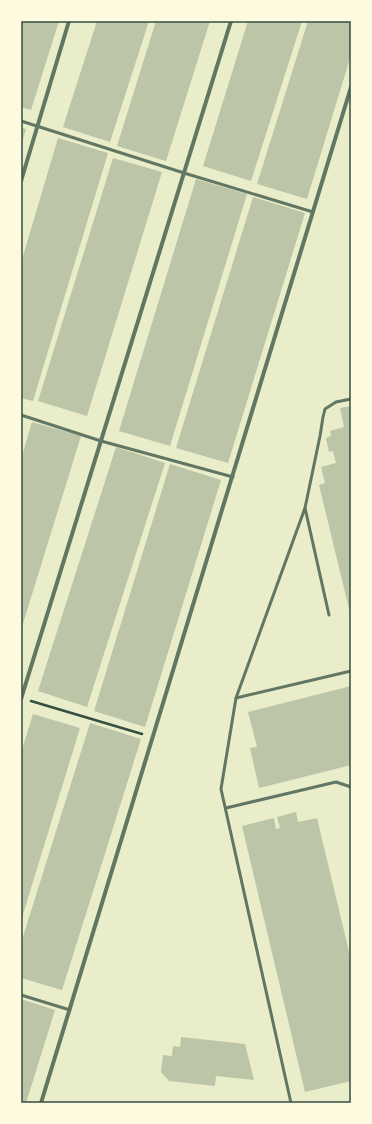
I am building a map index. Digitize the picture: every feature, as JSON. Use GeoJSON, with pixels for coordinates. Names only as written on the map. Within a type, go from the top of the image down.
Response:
{"type":"FeatureCollection","features":[{"type":"Feature","properties":{"kind":"street"},"geometry":{"type":"LineString","coordinates":[[21,181],[69,21]]}},
{"type":"Feature","properties":{"kind":"street"},"geometry":{"type":"LineString","coordinates":[[21,699],[231,21]]}},
{"type":"Feature","properties":{"kind":"street"},"geometry":{"type":"LineString","coordinates":[[41,1103],[351,88]]}},
{"type":"Feature","properties":{"kind":"lane"},"geometry":{"type":"LineString","coordinates":[[21,121],[313,212]]}},
{"type":"Feature","properties":{"kind":"lane"},"geometry":{"type":"LineString","coordinates":[[291,1103],[221,789],[236,698],[305,508],[320,436],[322,417],[325,409],[336,402],[351,399]]}},
{"type":"Feature","properties":{"kind":"lane"},"geometry":{"type":"LineString","coordinates":[[21,415],[101,441],[233,477]]}},
{"type":"Feature","properties":{"kind":"lane"},"geometry":{"type":"LineString","coordinates":[[305,508],[329,615]]}},
{"type":"Feature","properties":{"kind":"lane"},"geometry":{"type":"LineString","coordinates":[[236,698],[351,671]]}},
{"type":"Feature","properties":{"kind":"lane"},"geometry":{"type":"LineString","coordinates":[[226,808],[336,782],[351,787]]}},
{"type":"Feature","properties":{"kind":"lane"},"geometry":{"type":"LineString","coordinates":[[21,995],[70,1010]]}},
{"type":"Feature","properties":{"kind":"path"},"geometry":{"type":"LineString","coordinates":[[21,699],[153,737]]}},
{"type":"Feature","properties":{"kind":"building"},"geometry":{"type":"Polygon","coordinates":[[[21,21],[59,21],[31,110],[21,107],[21,21]]]}},
{"type":"Feature","properties":{"kind":"building"},"geometry":{"type":"Polygon","coordinates":[[[97,21],[149,21],[110,142],[63,127],[97,21]]]}},
{"type":"Feature","properties":{"kind":"building"},"geometry":{"type":"Polygon","coordinates":[[[156,21],[210,21],[166,161],[117,146],[156,21]]]}},
{"type":"Feature","properties":{"kind":"building"},"geometry":{"type":"Polygon","coordinates":[[[248,21],[302,21],[251,181],[203,166],[248,21]]]}},
{"type":"Feature","properties":{"kind":"building"},"geometry":{"type":"Polygon","coordinates":[[[308,21],[351,21],[351,55],[307,199],[257,184],[308,21]]]}},
{"type":"Feature","properties":{"kind":"building"},"geometry":{"type":"Polygon","coordinates":[[[21,128],[26,129],[21,146],[21,128]]]}},
{"type":"Feature","properties":{"kind":"building"},"geometry":{"type":"Polygon","coordinates":[[[58,138],[108,153],[33,401],[21,398],[21,263],[58,138]]]}},
{"type":"Feature","properties":{"kind":"building"},"geometry":{"type":"Polygon","coordinates":[[[113,158],[162,172],[87,416],[38,401],[113,158]]]}},
{"type":"Feature","properties":{"kind":"building"},"geometry":{"type":"Polygon","coordinates":[[[196,179],[247,194],[170,446],[119,431],[196,179]]]}},
{"type":"Feature","properties":{"kind":"building"},"geometry":{"type":"Polygon","coordinates":[[[253,197],[305,213],[228,463],[176,448],[253,197]]]}},
{"type":"Feature","properties":{"kind":"building"},"geometry":{"type":"Polygon","coordinates":[[[351,406],[350,613],[319,485],[325,483],[321,467],[336,463],[333,451],[329,452],[326,438],[331,436],[330,431],[344,427],[340,408],[351,406]]]}},
{"type":"Feature","properties":{"kind":"building"},"geometry":{"type":"Polygon","coordinates":[[[32,422],[81,436],[21,630],[21,459],[32,422]]]}},
{"type":"Feature","properties":{"kind":"building"},"geometry":{"type":"Polygon","coordinates":[[[116,447],[165,463],[87,707],[38,691],[116,447]]]}},
{"type":"Feature","properties":{"kind":"building"},"geometry":{"type":"Polygon","coordinates":[[[170,464],[221,480],[145,727],[94,711],[170,464]]]}},
{"type":"Feature","properties":{"kind":"building"},"geometry":{"type":"Polygon","coordinates":[[[351,686],[351,765],[259,788],[250,748],[257,747],[248,712],[351,686]]]}},
{"type":"Feature","properties":{"kind":"building"},"geometry":{"type":"Polygon","coordinates":[[[33,714],[80,728],[21,921],[21,753],[33,714]]]}},
{"type":"Feature","properties":{"kind":"building"},"geometry":{"type":"Polygon","coordinates":[[[90,723],[141,739],[62,990],[21,978],[21,943],[90,723]]]}},
{"type":"Feature","properties":{"kind":"building"},"geometry":{"type":"Polygon","coordinates":[[[296,812],[298,822],[317,818],[351,960],[351,1081],[305,1092],[242,826],[274,818],[276,829],[280,828],[277,817],[296,812]]]}},
{"type":"Feature","properties":{"kind":"building"},"geometry":{"type":"Polygon","coordinates":[[[21,999],[55,1010],[26,1103],[21,1103],[21,999]]]}},
{"type":"Feature","properties":{"kind":"building"},"geometry":{"type":"Polygon","coordinates":[[[181,1037],[245,1044],[254,1080],[216,1076],[215,1086],[169,1081],[161,1072],[163,1055],[172,1056],[173,1046],[180,1047],[181,1037]]]}}]}
